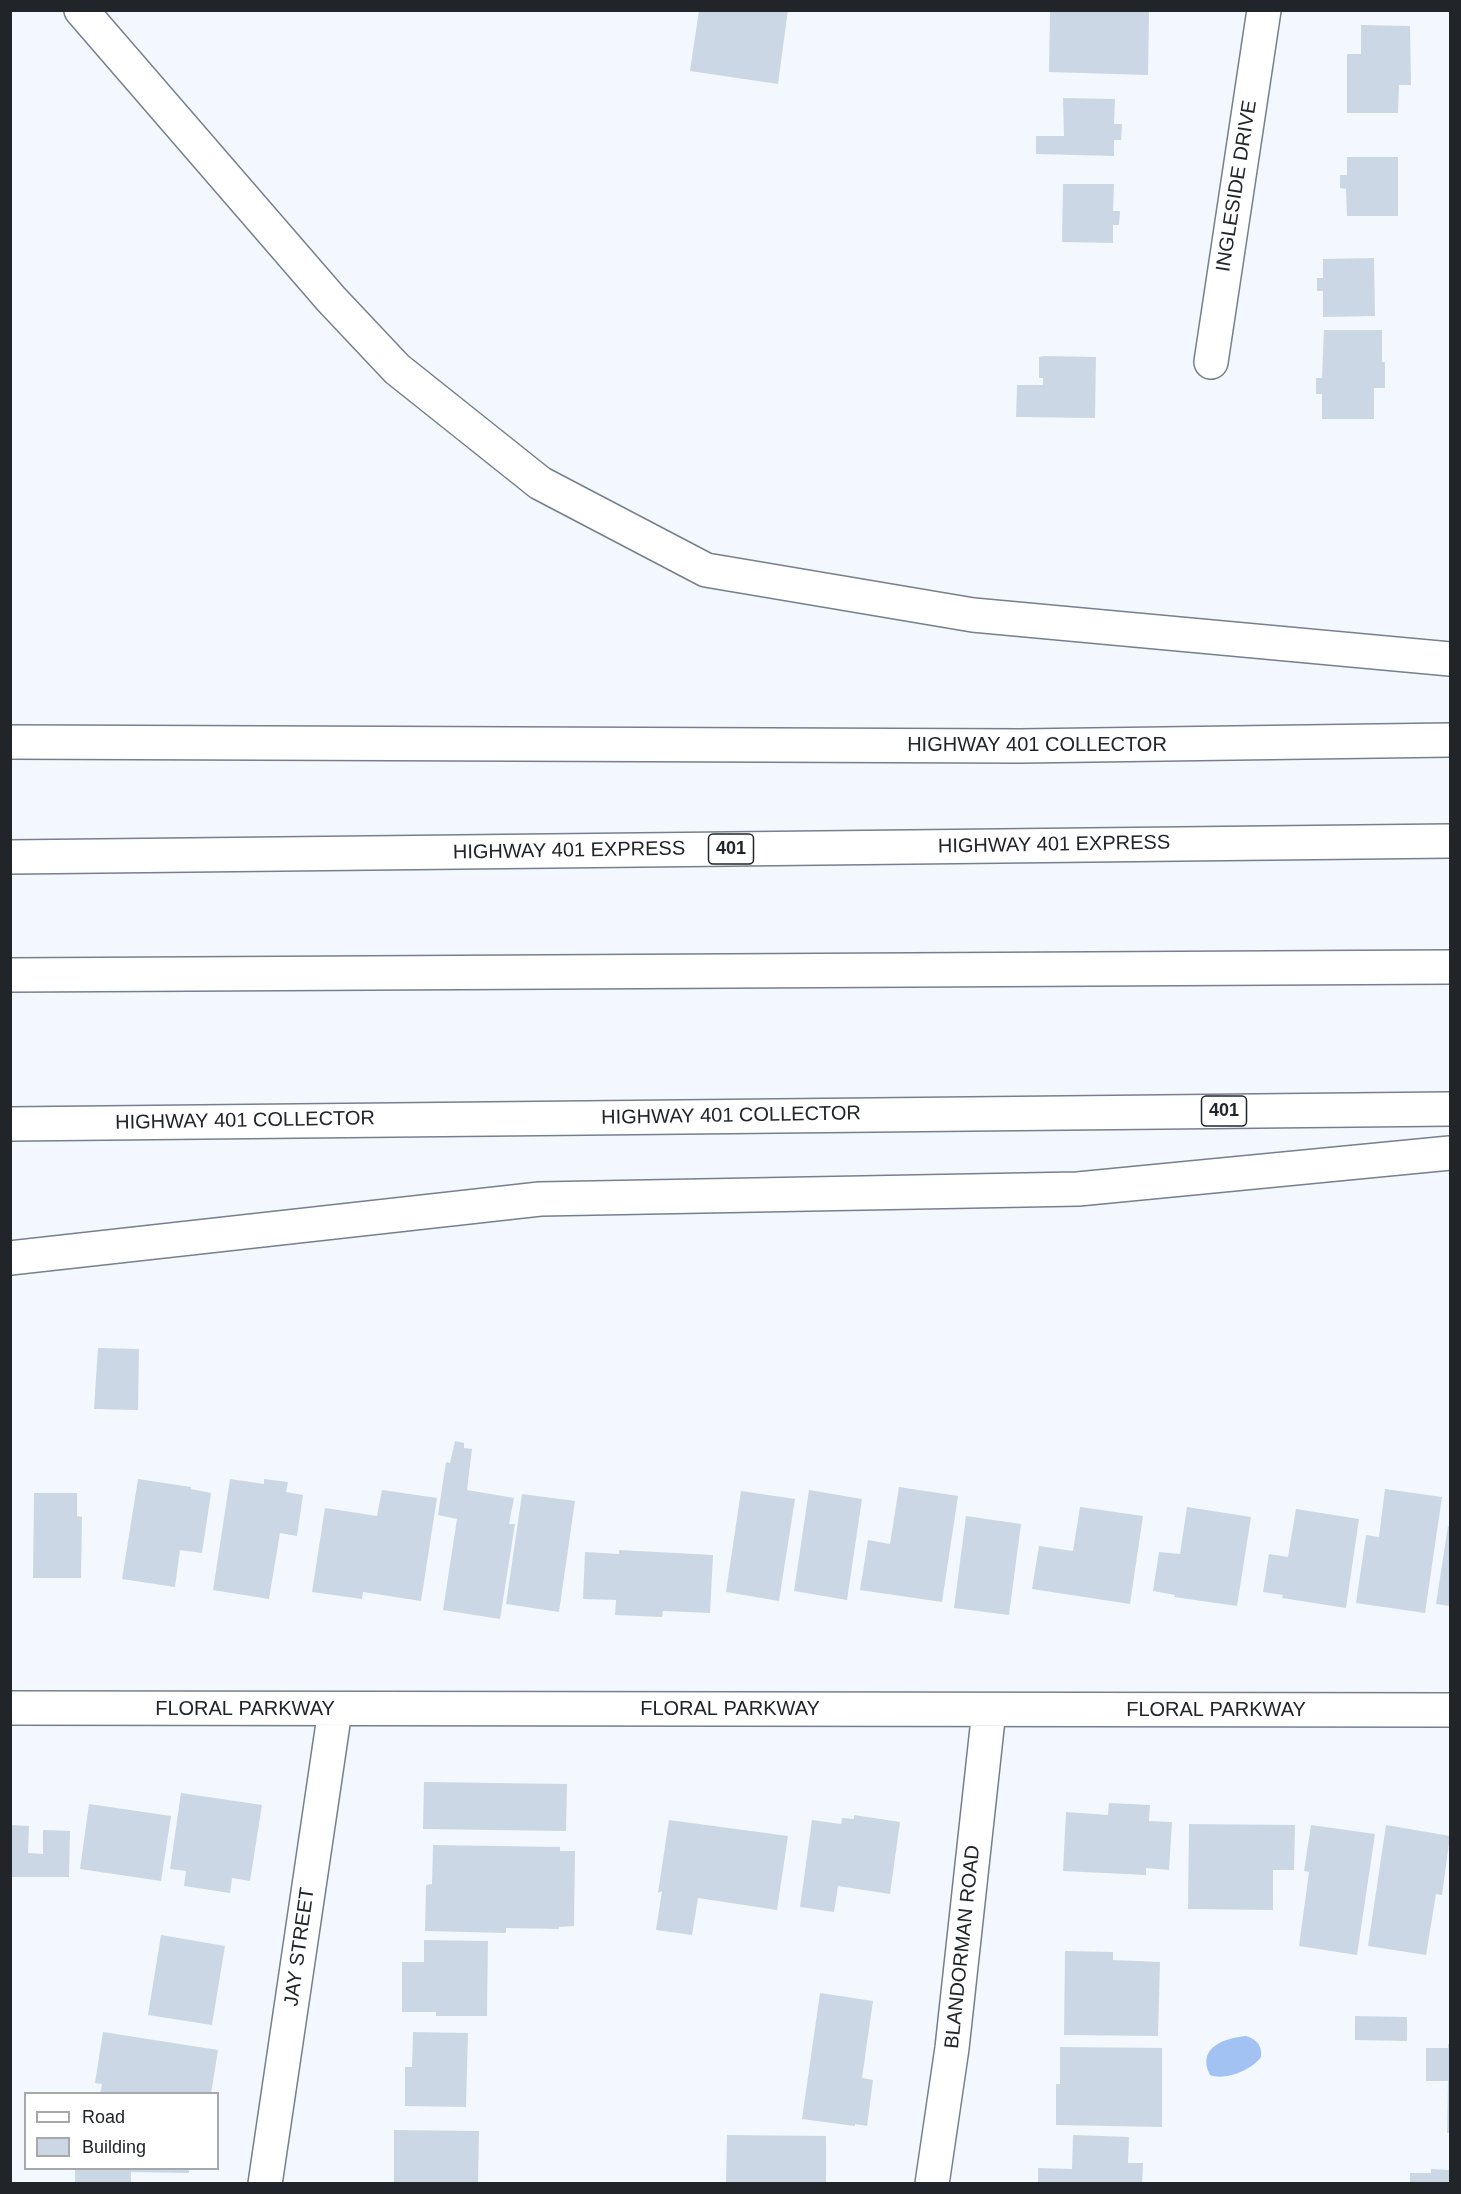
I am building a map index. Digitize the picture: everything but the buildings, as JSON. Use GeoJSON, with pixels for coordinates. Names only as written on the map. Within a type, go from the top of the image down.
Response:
{"type":"FeatureCollection","features":[{"type":"Feature","properties":{"kind":"main road"},"geometry":{"type":"LineString","coordinates":[[81,10],[331,298],[397,369],[540,483],[706,570],[973,615],[1450,658]]}},
{"type":"Feature","properties":{"kind":"main road","name":"INGLESIDE DRIVE"},"geometry":{"type":"LineString","coordinates":[[1211,363],[1264,10]]}},
{"type":"Feature","properties":{"kind":"main road","name":"HIGHWAY 401 COLLECTOR"},"geometry":{"type":"LineString","coordinates":[[10,742],[1020,746],[1450,740]]}},
{"type":"Feature","properties":{"kind":"main road","name":"HIGHWAY 401 EXPRESS"},"geometry":{"type":"LineString","coordinates":[[10,857],[1450,841]]}},
{"type":"Feature","properties":{"kind":"main road"},"geometry":{"type":"LineString","coordinates":[[10,975],[1450,967]]}},
{"type":"Feature","properties":{"kind":"main road","name":"HIGHWAY 401 COLLECTOR"},"geometry":{"type":"LineString","coordinates":[[10,1124],[1450,1109]]}},
{"type":"Feature","properties":{"kind":"main road"},"geometry":{"type":"LineString","coordinates":[[10,1258],[540,1199],[1078,1189],[1450,1153]]}},
{"type":"Feature","properties":{"kind":"main road","name":"FLORAL PARKWAY"},"geometry":{"type":"LineString","coordinates":[[10,1708],[1450,1710]]}},
{"type":"Feature","properties":{"kind":"main road","name":"JAY STREET"},"geometry":{"type":"LineString","coordinates":[[265,2184],[335,1710]]}},
{"type":"Feature","properties":{"kind":"main road","name":"BLANDORMAN ROAD"},"geometry":{"type":"LineString","coordinates":[[932,2184],[952,2048],[989,1710]]}},
{"type":"Feature","properties":{"kind":"water"},"geometry":{"type":"Polygon","coordinates":[[[1246,2036],[1260,2046],[1261,2057],[1257,2062],[1238,2073],[1223,2077],[1210,2075],[1207,2066],[1209,2051],[1221,2042],[1246,2036]]]}}]}
